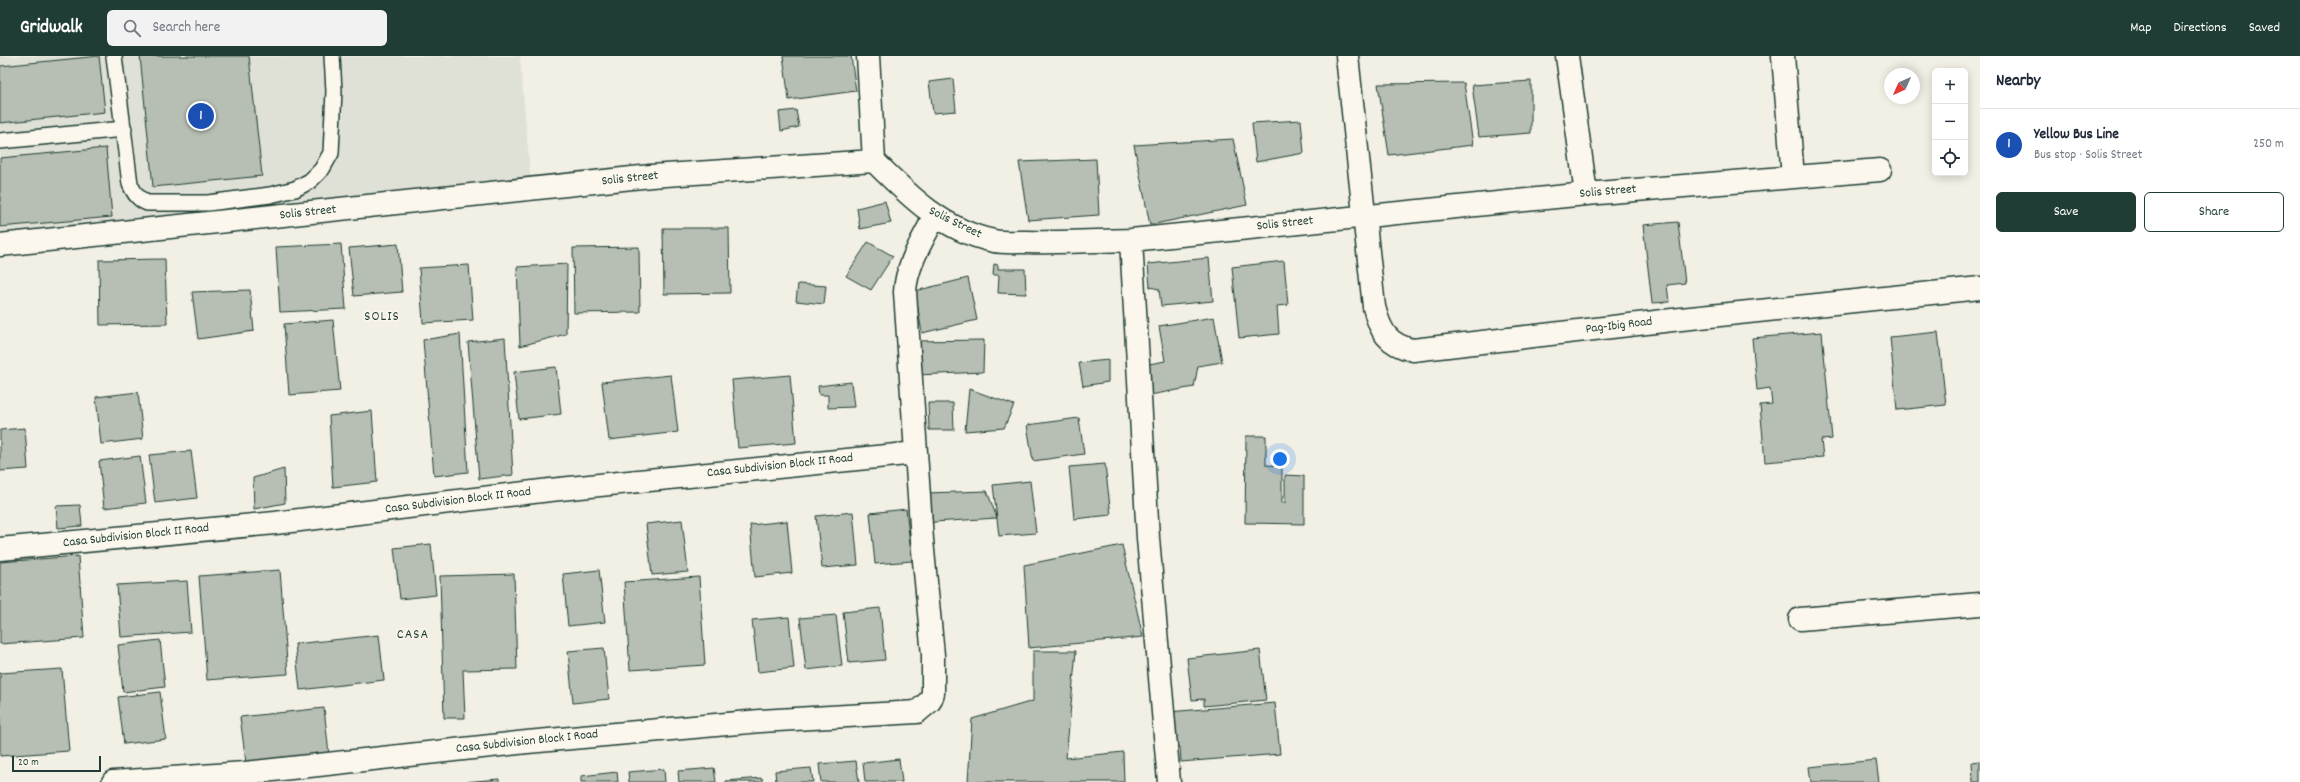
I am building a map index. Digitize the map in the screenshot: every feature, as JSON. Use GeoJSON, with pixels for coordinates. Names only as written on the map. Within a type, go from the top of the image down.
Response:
{"type":"FeatureCollection","features":[{"type":"Feature","properties":{"kind":"street"},"geometry":{"type":"LineString","coordinates":[[868,56],[874,161]]}},
{"type":"Feature","properties":{"kind":"street","name":"Pag-Ibig Road"},"geometry":{"type":"LineString","coordinates":[[1347,56],[1366,215],[1374,307],[1377,321],[1386,337],[1399,347],[1413,350],[1681,318],[1980,288]]}},
{"type":"Feature","properties":{"kind":"street"},"geometry":{"type":"LineString","coordinates":[[1567,56],[1586,194]]}},
{"type":"Feature","properties":{"kind":"street"},"geometry":{"type":"LineString","coordinates":[[1783,56],[1793,177]]}},
{"type":"Feature","properties":{"kind":"street","name":"Solis Street"},"geometry":{"type":"LineString","coordinates":[[0,245],[651,176],[874,161],[912,198],[936,216],[967,232],[994,241],[1070,243],[1131,240],[1366,215],[1586,194],[1880,170]]}},
{"type":"Feature","properties":{"kind":"street"},"geometry":{"type":"LineString","coordinates":[[916,453],[905,284],[918,248],[936,216]]}},
{"type":"Feature","properties":{"kind":"street"},"geometry":{"type":"LineString","coordinates":[[1131,240],[1148,538],[1169,782]]}},
{"type":"Feature","properties":{"kind":"street","name":"Casa Subdivision Block II Road"},"geometry":{"type":"LineString","coordinates":[[0,549],[275,523],[550,490],[916,453]]}},
{"type":"Feature","properties":{"kind":"street","name":"Casa Subdivision Block I Road"},"geometry":{"type":"LineString","coordinates":[[113,782],[246,774],[527,742],[760,721],[843,715],[905,714],[917,712],[923,708],[933,693],[932,641],[916,453]]}},
{"type":"Feature","properties":{"kind":"street"},"geometry":{"type":"LineString","coordinates":[[1800,619],[1980,604]]}},
{"type":"Feature","properties":{"kind":"lane"},"geometry":{"type":"LineString","coordinates":[[114,56],[130,184],[134,193],[141,200],[147,203],[208,203],[270,195],[295,189],[310,181],[322,169],[331,153],[334,91],[332,56]]}},
{"type":"Feature","properties":{"kind":"lane"},"geometry":{"type":"LineString","coordinates":[[0,141],[124,129]]}},
{"type":"Feature","properties":{"kind":"shaded area"},"geometry":{"type":"Polygon","coordinates":[[[0,56],[520,56],[531,183],[0,234],[0,56]]]}},
{"type":"Feature","properties":{"kind":"building"},"geometry":{"type":"Polygon","coordinates":[[[99,56],[105,112],[0,123],[0,66],[99,56]]]}},
{"type":"Feature","properties":{"kind":"building"},"geometry":{"type":"Polygon","coordinates":[[[140,56],[249,56],[262,176],[153,187],[140,56]]]}},
{"type":"Feature","properties":{"kind":"building"},"geometry":{"type":"Polygon","coordinates":[[[783,56],[851,56],[856,91],[789,100],[783,56]]]}},
{"type":"Feature","properties":{"kind":"building"},"geometry":{"type":"Polygon","coordinates":[[[953,79],[956,111],[933,113],[929,82],[953,79]]]}},
{"type":"Feature","properties":{"kind":"building"},"geometry":{"type":"Polygon","coordinates":[[[1531,81],[1531,133],[1479,137],[1472,85],[1531,81]]]}},
{"type":"Feature","properties":{"kind":"building"},"geometry":{"type":"Polygon","coordinates":[[[1464,83],[1473,145],[1389,155],[1378,84],[1464,83]]]}},
{"type":"Feature","properties":{"kind":"building"},"geometry":{"type":"Polygon","coordinates":[[[796,110],[799,127],[781,131],[779,112],[796,110]]]}},
{"type":"Feature","properties":{"kind":"building"},"geometry":{"type":"Polygon","coordinates":[[[1301,120],[1304,153],[1256,162],[1252,123],[1301,120]]]}},
{"type":"Feature","properties":{"kind":"building"},"geometry":{"type":"Polygon","coordinates":[[[1233,139],[1247,205],[1150,225],[1134,145],[1233,139]]]}},
{"type":"Feature","properties":{"kind":"building"},"geometry":{"type":"Polygon","coordinates":[[[106,148],[112,217],[0,227],[0,158],[106,148]]]}},
{"type":"Feature","properties":{"kind":"building"},"geometry":{"type":"Polygon","coordinates":[[[1096,159],[1099,215],[1028,220],[1019,162],[1096,159]]]}},
{"type":"Feature","properties":{"kind":"building"},"geometry":{"type":"Polygon","coordinates":[[[885,201],[891,223],[860,229],[857,208],[885,201]]]}},
{"type":"Feature","properties":{"kind":"building"},"geometry":{"type":"Polygon","coordinates":[[[1678,222],[1685,283],[1667,285],[1669,302],[1652,303],[1643,225],[1678,222]]]}},
{"type":"Feature","properties":{"kind":"building"},"geometry":{"type":"Polygon","coordinates":[[[663,228],[729,228],[730,293],[664,294],[663,228]]]}},
{"type":"Feature","properties":{"kind":"building"},"geometry":{"type":"Polygon","coordinates":[[[868,242],[893,256],[871,290],[846,276],[868,242]]]}},
{"type":"Feature","properties":{"kind":"building"},"geometry":{"type":"Polygon","coordinates":[[[341,244],[346,309],[280,312],[276,247],[341,244]]]}},
{"type":"Feature","properties":{"kind":"building"},"geometry":{"type":"Polygon","coordinates":[[[398,244],[402,292],[354,296],[349,248],[398,244]]]}},
{"type":"Feature","properties":{"kind":"building"},"geometry":{"type":"Polygon","coordinates":[[[639,247],[640,312],[574,313],[573,248],[639,247]]]}},
{"type":"Feature","properties":{"kind":"building"},"geometry":{"type":"Polygon","coordinates":[[[1209,258],[1213,301],[1161,306],[1159,289],[1150,287],[1148,264],[1209,258]]]}},
{"type":"Feature","properties":{"kind":"building"},"geometry":{"type":"Polygon","coordinates":[[[165,259],[167,324],[100,325],[99,260],[165,259]]]}},
{"type":"Feature","properties":{"kind":"building"},"geometry":{"type":"Polygon","coordinates":[[[1284,261],[1288,305],[1277,306],[1279,334],[1239,338],[1232,267],[1284,261]]]}},
{"type":"Feature","properties":{"kind":"building"},"geometry":{"type":"Polygon","coordinates":[[[567,264],[566,334],[520,346],[517,267],[567,264]]]}},
{"type":"Feature","properties":{"kind":"building"},"geometry":{"type":"Polygon","coordinates":[[[994,264],[998,265],[998,269],[1025,269],[1026,294],[998,293],[999,275],[993,275],[994,264]]]}},
{"type":"Feature","properties":{"kind":"building"},"geometry":{"type":"Polygon","coordinates":[[[469,265],[473,320],[423,323],[419,268],[469,265]]]}},
{"type":"Feature","properties":{"kind":"building"},"geometry":{"type":"Polygon","coordinates":[[[968,278],[977,320],[922,333],[915,291],[968,278]]]}},
{"type":"Feature","properties":{"kind":"building"},"geometry":{"type":"Polygon","coordinates":[[[798,284],[826,286],[824,304],[796,301],[798,284]]]}},
{"type":"Feature","properties":{"kind":"building"},"geometry":{"type":"Polygon","coordinates":[[[250,290],[254,331],[198,339],[192,292],[250,290]]]}},
{"type":"Feature","properties":{"kind":"building"},"geometry":{"type":"Polygon","coordinates":[[[1214,317],[1222,362],[1198,366],[1194,387],[1150,395],[1144,365],[1165,361],[1159,326],[1214,317]]]}},
{"type":"Feature","properties":{"kind":"building"},"geometry":{"type":"Polygon","coordinates":[[[333,320],[340,391],[289,395],[284,324],[333,320]]]}},
{"type":"Feature","properties":{"kind":"building"},"geometry":{"type":"Polygon","coordinates":[[[1822,332],[1832,439],[1821,440],[1823,457],[1765,462],[1760,405],[1772,404],[1770,388],[1757,390],[1752,338],[1822,332]]]}},
{"type":"Feature","properties":{"kind":"building"},"geometry":{"type":"Polygon","coordinates":[[[1938,332],[1946,405],[1897,410],[1890,337],[1938,332]]]}},
{"type":"Feature","properties":{"kind":"building"},"geometry":{"type":"Polygon","coordinates":[[[460,334],[468,472],[434,476],[423,340],[460,334]]]}},
{"type":"Feature","properties":{"kind":"building"},"geometry":{"type":"Polygon","coordinates":[[[505,338],[513,475],[479,479],[468,342],[505,338]]]}},
{"type":"Feature","properties":{"kind":"building"},"geometry":{"type":"Polygon","coordinates":[[[984,340],[983,372],[918,375],[916,341],[984,340]]]}},
{"type":"Feature","properties":{"kind":"building"},"geometry":{"type":"Polygon","coordinates":[[[1108,360],[1108,382],[1083,386],[1079,363],[1108,360]]]}},
{"type":"Feature","properties":{"kind":"building"},"geometry":{"type":"Polygon","coordinates":[[[556,367],[561,414],[519,419],[514,372],[556,367]]]}},
{"type":"Feature","properties":{"kind":"building"},"geometry":{"type":"Polygon","coordinates":[[[671,375],[678,432],[609,440],[602,382],[671,375]]]}},
{"type":"Feature","properties":{"kind":"building"},"geometry":{"type":"Polygon","coordinates":[[[790,375],[796,443],[738,448],[732,380],[790,375]]]}},
{"type":"Feature","properties":{"kind":"building"},"geometry":{"type":"Polygon","coordinates":[[[851,382],[854,407],[828,408],[828,395],[819,395],[818,386],[851,382]]]}},
{"type":"Feature","properties":{"kind":"building"},"geometry":{"type":"Polygon","coordinates":[[[969,389],[1014,405],[1004,428],[965,431],[969,389]]]}},
{"type":"Feature","properties":{"kind":"building"},"geometry":{"type":"Polygon","coordinates":[[[138,392],[143,439],[101,444],[96,397],[138,392]]]}},
{"type":"Feature","properties":{"kind":"building"},"geometry":{"type":"Polygon","coordinates":[[[928,403],[953,403],[954,430],[929,430],[928,403]]]}},
{"type":"Feature","properties":{"kind":"building"},"geometry":{"type":"Polygon","coordinates":[[[372,411],[377,482],[333,487],[329,416],[372,411]]]}},
{"type":"Feature","properties":{"kind":"building"},"geometry":{"type":"Polygon","coordinates":[[[1079,418],[1084,454],[1033,461],[1027,425],[1079,418]]]}},
{"type":"Feature","properties":{"kind":"building"},"geometry":{"type":"Polygon","coordinates":[[[25,428],[28,469],[0,471],[0,430],[25,428]]]}},
{"type":"Feature","properties":{"kind":"building"},"geometry":{"type":"Polygon","coordinates":[[[1246,436],[1266,436],[1266,465],[1282,466],[1282,503],[1285,503],[1285,475],[1304,476],[1304,524],[1245,523],[1246,436]]]}},
{"type":"Feature","properties":{"kind":"building"},"geometry":{"type":"Polygon","coordinates":[[[191,451],[197,498],[155,503],[149,455],[191,451]]]}},
{"type":"Feature","properties":{"kind":"building"},"geometry":{"type":"Polygon","coordinates":[[[140,456],[146,503],[104,508],[99,461],[140,456]]]}},
{"type":"Feature","properties":{"kind":"building"},"geometry":{"type":"Polygon","coordinates":[[[1105,464],[1111,515],[1074,519],[1069,467],[1105,464]]]}},
{"type":"Feature","properties":{"kind":"building"},"geometry":{"type":"Polygon","coordinates":[[[284,469],[285,503],[254,509],[253,478],[284,469]]]}},
{"type":"Feature","properties":{"kind":"building"},"geometry":{"type":"Polygon","coordinates":[[[1030,481],[1036,533],[999,536],[993,485],[1030,481]]]}},
{"type":"Feature","properties":{"kind":"building"},"geometry":{"type":"Polygon","coordinates":[[[987,491],[997,518],[934,522],[930,526],[925,493],[987,491]]]}},
{"type":"Feature","properties":{"kind":"building"},"geometry":{"type":"Polygon","coordinates":[[[80,505],[82,526],[58,528],[56,506],[80,505]]]}},
{"type":"Feature","properties":{"kind":"building"},"geometry":{"type":"Polygon","coordinates":[[[906,509],[912,561],[875,564],[870,513],[906,509]]]}},
{"type":"Feature","properties":{"kind":"building"},"geometry":{"type":"Polygon","coordinates":[[[853,512],[858,565],[822,568],[816,516],[853,512]]]}},
{"type":"Feature","properties":{"kind":"building"},"geometry":{"type":"Polygon","coordinates":[[[682,520],[688,572],[652,575],[646,524],[682,520]]]}},
{"type":"Feature","properties":{"kind":"building"},"geometry":{"type":"Polygon","coordinates":[[[787,521],[792,573],[755,577],[750,525],[787,521]]]}},
{"type":"Feature","properties":{"kind":"building"},"geometry":{"type":"Polygon","coordinates":[[[431,544],[436,595],[400,599],[394,548],[431,544]]]}},
{"type":"Feature","properties":{"kind":"building"},"geometry":{"type":"Polygon","coordinates":[[[1122,545],[1143,637],[1029,648],[1024,565],[1122,545]]]}},
{"type":"Feature","properties":{"kind":"building"},"geometry":{"type":"Polygon","coordinates":[[[78,556],[84,638],[0,644],[0,562],[78,556]]]}},
{"type":"Feature","properties":{"kind":"building"},"geometry":{"type":"Polygon","coordinates":[[[280,570],[288,674],[207,680],[199,576],[280,570]]]}},
{"type":"Feature","properties":{"kind":"building"},"geometry":{"type":"Polygon","coordinates":[[[599,570],[605,622],[568,626],[563,574],[599,570]]]}},
{"type":"Feature","properties":{"kind":"building"},"geometry":{"type":"Polygon","coordinates":[[[514,574],[517,669],[463,670],[465,718],[444,718],[440,576],[514,574]]]}},
{"type":"Feature","properties":{"kind":"building"},"geometry":{"type":"Polygon","coordinates":[[[699,577],[705,665],[630,670],[624,582],[699,577]]]}},
{"type":"Feature","properties":{"kind":"building"},"geometry":{"type":"Polygon","coordinates":[[[187,581],[191,632],[121,637],[117,585],[187,581]]]}},
{"type":"Feature","properties":{"kind":"building"},"geometry":{"type":"Polygon","coordinates":[[[880,608],[885,660],[849,663],[843,612],[880,608]]]}},
{"type":"Feature","properties":{"kind":"building"},"geometry":{"type":"Polygon","coordinates":[[[836,615],[842,666],[806,670],[800,618],[836,615]]]}},
{"type":"Feature","properties":{"kind":"building"},"geometry":{"type":"Polygon","coordinates":[[[789,617],[794,668],[758,672],[752,620],[789,617]]]}},
{"type":"Feature","properties":{"kind":"building"},"geometry":{"type":"Polygon","coordinates":[[[379,635],[384,680],[300,690],[295,644],[379,635]]]}},
{"type":"Feature","properties":{"kind":"building"},"geometry":{"type":"Polygon","coordinates":[[[160,640],[165,687],[123,692],[118,645],[160,640]]]}},
{"type":"Feature","properties":{"kind":"building"},"geometry":{"type":"Polygon","coordinates":[[[604,648],[609,699],[573,703],[568,651],[604,648]]]}},
{"type":"Feature","properties":{"kind":"building"},"geometry":{"type":"Polygon","coordinates":[[[1260,650],[1266,700],[1204,706],[1204,699],[1192,700],[1187,658],[1260,650]]]}},
{"type":"Feature","properties":{"kind":"building"},"geometry":{"type":"Polygon","coordinates":[[[1033,651],[1076,651],[1066,758],[1123,752],[1124,782],[968,782],[972,719],[1033,701],[1033,651]]]}},
{"type":"Feature","properties":{"kind":"building"},"geometry":{"type":"Polygon","coordinates":[[[62,669],[69,751],[0,756],[0,673],[62,669]]]}},
{"type":"Feature","properties":{"kind":"building"},"geometry":{"type":"Polygon","coordinates":[[[160,692],[166,739],[124,744],[118,697],[160,692]]]}},
{"type":"Feature","properties":{"kind":"building"},"geometry":{"type":"Polygon","coordinates":[[[1275,703],[1280,754],[1181,762],[1180,747],[1172,748],[1168,712],[1275,703]]]}},
{"type":"Feature","properties":{"kind":"building"},"geometry":{"type":"Polygon","coordinates":[[[324,708],[329,754],[246,763],[240,717],[324,708]]]}},
{"type":"Feature","properties":{"kind":"building"},"geometry":{"type":"Polygon","coordinates":[[[899,759],[902,782],[865,782],[863,763],[899,759]]]}},
{"type":"Feature","properties":{"kind":"building"},"geometry":{"type":"Polygon","coordinates":[[[1876,760],[1879,782],[1811,782],[1809,767],[1876,760]]]}},
{"type":"Feature","properties":{"kind":"building"},"geometry":{"type":"Polygon","coordinates":[[[856,761],[859,782],[821,782],[819,764],[856,761]]]}},
{"type":"Feature","properties":{"kind":"building"},"geometry":{"type":"Polygon","coordinates":[[[1980,761],[1980,782],[1973,782],[1972,762],[1980,761]]]}},
{"type":"Feature","properties":{"kind":"building"},"geometry":{"type":"Polygon","coordinates":[[[714,768],[716,782],[679,782],[678,771],[714,768]]]}},
{"type":"Feature","properties":{"kind":"building"},"geometry":{"type":"Polygon","coordinates":[[[811,768],[813,782],[776,782],[775,771],[811,768]]]}},
{"type":"Feature","properties":{"kind":"building"},"geometry":{"type":"Polygon","coordinates":[[[664,769],[665,782],[629,782],[628,772],[664,769]]]}},
{"type":"Feature","properties":{"kind":"building"},"geometry":{"type":"Polygon","coordinates":[[[617,772],[618,782],[581,782],[581,776],[617,772]]]}},
{"type":"Feature","properties":{"kind":"building"},"geometry":{"type":"Polygon","coordinates":[[[762,778],[763,782],[726,782],[726,781],[762,778]]]}},
{"type":"Feature","properties":{"kind":"building"},"geometry":{"type":"Polygon","coordinates":[[[499,779],[499,782],[464,782],[499,779]]]}},
{"type":"Feature","properties":{"kind":"place","name":"Yellow Bus Line"},"geometry":{"type":"Point","coordinates":[201,116]}},
{"type":"Feature","properties":{"kind":"district","name":"SOLIS"},"geometry":{"type":"Point","coordinates":[382,317]}},
{"type":"Feature","properties":{"kind":"district","name":"CASA"},"geometry":{"type":"Point","coordinates":[413,635]}}]}
